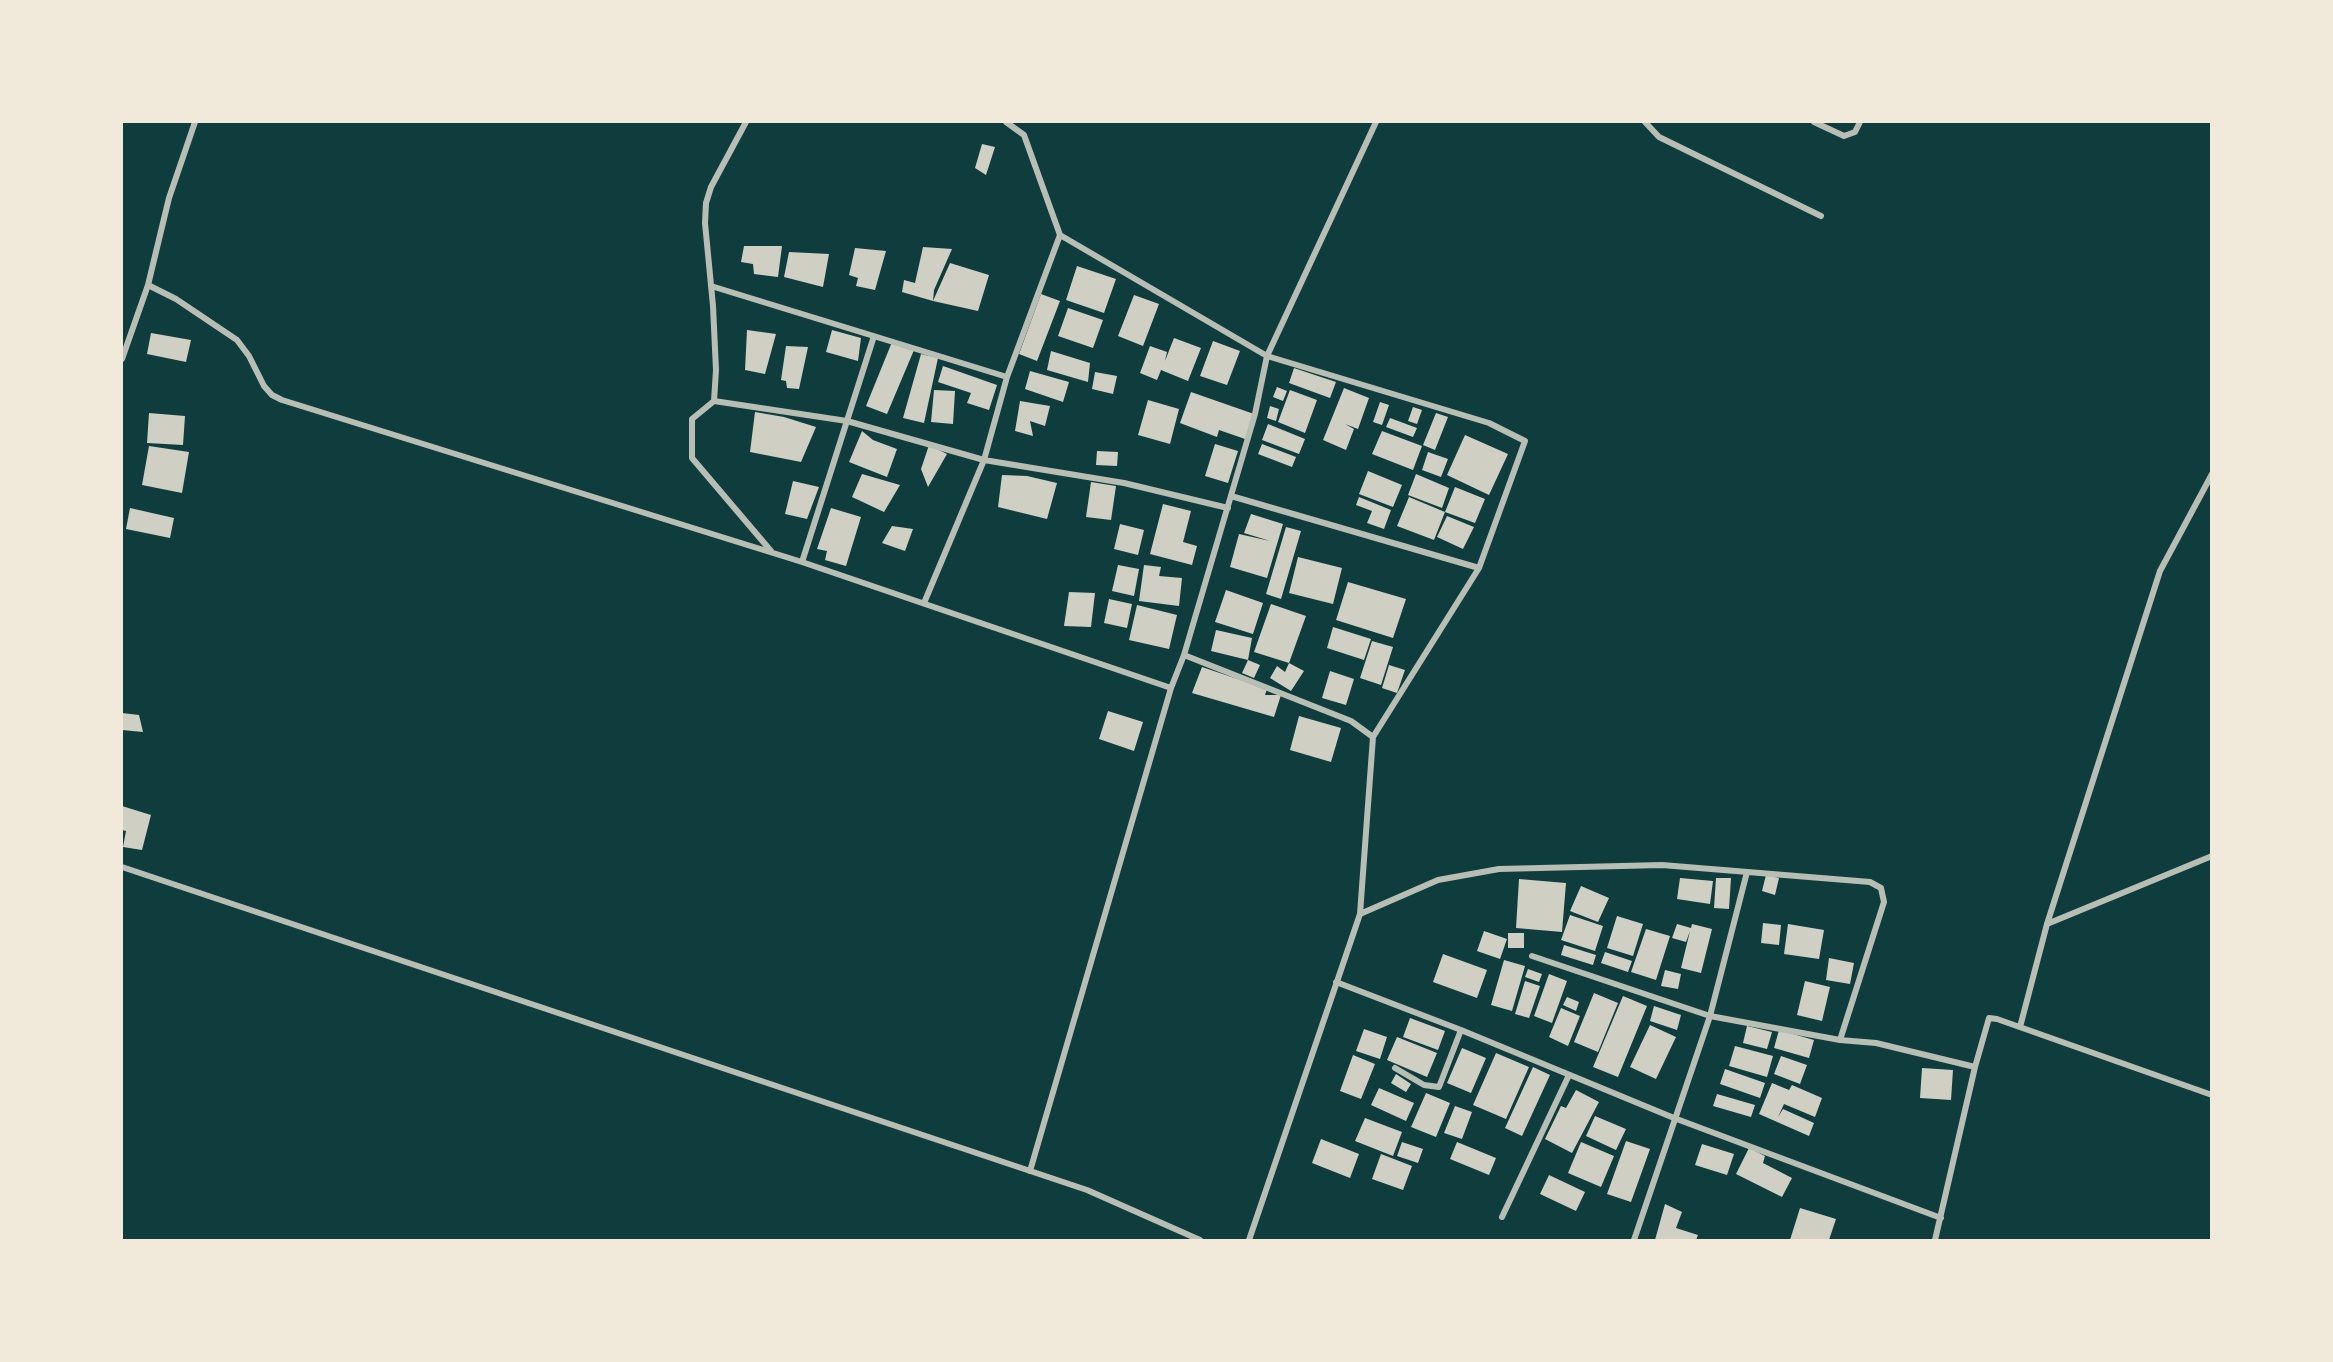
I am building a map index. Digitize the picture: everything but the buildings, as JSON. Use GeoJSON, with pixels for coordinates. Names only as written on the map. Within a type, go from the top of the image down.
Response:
{"type":"FeatureCollection","features":[{"type":"Feature","properties":{"kind":"street"},"geometry":{"type":"LineString","coordinates":[[122,359],[148,285],[169,198],[195,122]]}},
{"type":"Feature","properties":{"kind":"street"},"geometry":{"type":"LineString","coordinates":[[746,122],[711,187],[706,203],[705,224],[716,370],[714,401],[692,419],[692,458],[772,552]]}},
{"type":"Feature","properties":{"kind":"street"},"geometry":{"type":"LineString","coordinates":[[1006,122],[1024,135],[1060,235],[1267,356],[1489,423],[1525,441],[1479,568],[1373,737],[1360,914],[1249,1240]]}},
{"type":"Feature","properties":{"kind":"street"},"geometry":{"type":"LineString","coordinates":[[1030,1171],[1171,688],[1184,656],[1228,508],[1255,414],[1267,356],[1377,122]]}},
{"type":"Feature","properties":{"kind":"street"},"geometry":{"type":"LineString","coordinates":[[1645,122],[1659,137],[1821,216]]}},
{"type":"Feature","properties":{"kind":"street"},"geometry":{"type":"LineString","coordinates":[[1814,122],[1844,136],[1855,132],[1860,122]]}},
{"type":"Feature","properties":{"kind":"street"},"geometry":{"type":"LineString","coordinates":[[924,603],[984,459],[1007,376],[1060,235]]}},
{"type":"Feature","properties":{"kind":"street"},"geometry":{"type":"LineString","coordinates":[[148,285],[176,299],[237,340],[249,356],[264,386],[272,395],[282,400],[772,552],[1171,688]]}},
{"type":"Feature","properties":{"kind":"street"},"geometry":{"type":"LineString","coordinates":[[711,286],[1007,376]]}},
{"type":"Feature","properties":{"kind":"street"},"geometry":{"type":"LineString","coordinates":[[802,562],[874,336]]}},
{"type":"Feature","properties":{"kind":"street"},"geometry":{"type":"LineString","coordinates":[[714,401],[847,421],[984,459],[1124,483],[1228,508]]}},
{"type":"Feature","properties":{"kind":"street"},"geometry":{"type":"LineString","coordinates":[[2020,1026],[2047,924],[2160,571],[2211,474]]}},
{"type":"Feature","properties":{"kind":"street"},"geometry":{"type":"LineString","coordinates":[[1231,496],[1479,568]]}},
{"type":"Feature","properties":{"kind":"street"},"geometry":{"type":"LineString","coordinates":[[1184,656],[1351,721],[1373,737]]}},
{"type":"Feature","properties":{"kind":"street"},"geometry":{"type":"LineString","coordinates":[[2047,924],[2211,855]]}},
{"type":"Feature","properties":{"kind":"street"},"geometry":{"type":"LineString","coordinates":[[1360,914],[1438,880],[1499,869],[1662,865],[1870,882],[1881,888],[1884,902],[1840,1040]]}},
{"type":"Feature","properties":{"kind":"street"},"geometry":{"type":"LineString","coordinates":[[122,867],[1087,1190],[1200,1240]]}},
{"type":"Feature","properties":{"kind":"street"},"geometry":{"type":"LineString","coordinates":[[1634,1240],[1710,1016],[1747,872]]}},
{"type":"Feature","properties":{"kind":"street"},"geometry":{"type":"LineString","coordinates":[[1532,956],[1710,1016],[1840,1040],[1876,1043],[1975,1067]]}},
{"type":"Feature","properties":{"kind":"street"},"geometry":{"type":"LineString","coordinates":[[1336,982],[1461,1030],[1674,1118],[1941,1218]]}},
{"type":"Feature","properties":{"kind":"street"},"geometry":{"type":"LineString","coordinates":[[1935,1240],[1975,1067],[1989,1018],[2020,1026],[2211,1095]]}},
{"type":"Feature","properties":{"kind":"street"},"geometry":{"type":"LineString","coordinates":[[1395,1068],[1424,1085],[1439,1087],[1461,1030]]}},
{"type":"Feature","properties":{"kind":"street"},"geometry":{"type":"LineString","coordinates":[[1502,1217],[1569,1075]]}}]}
